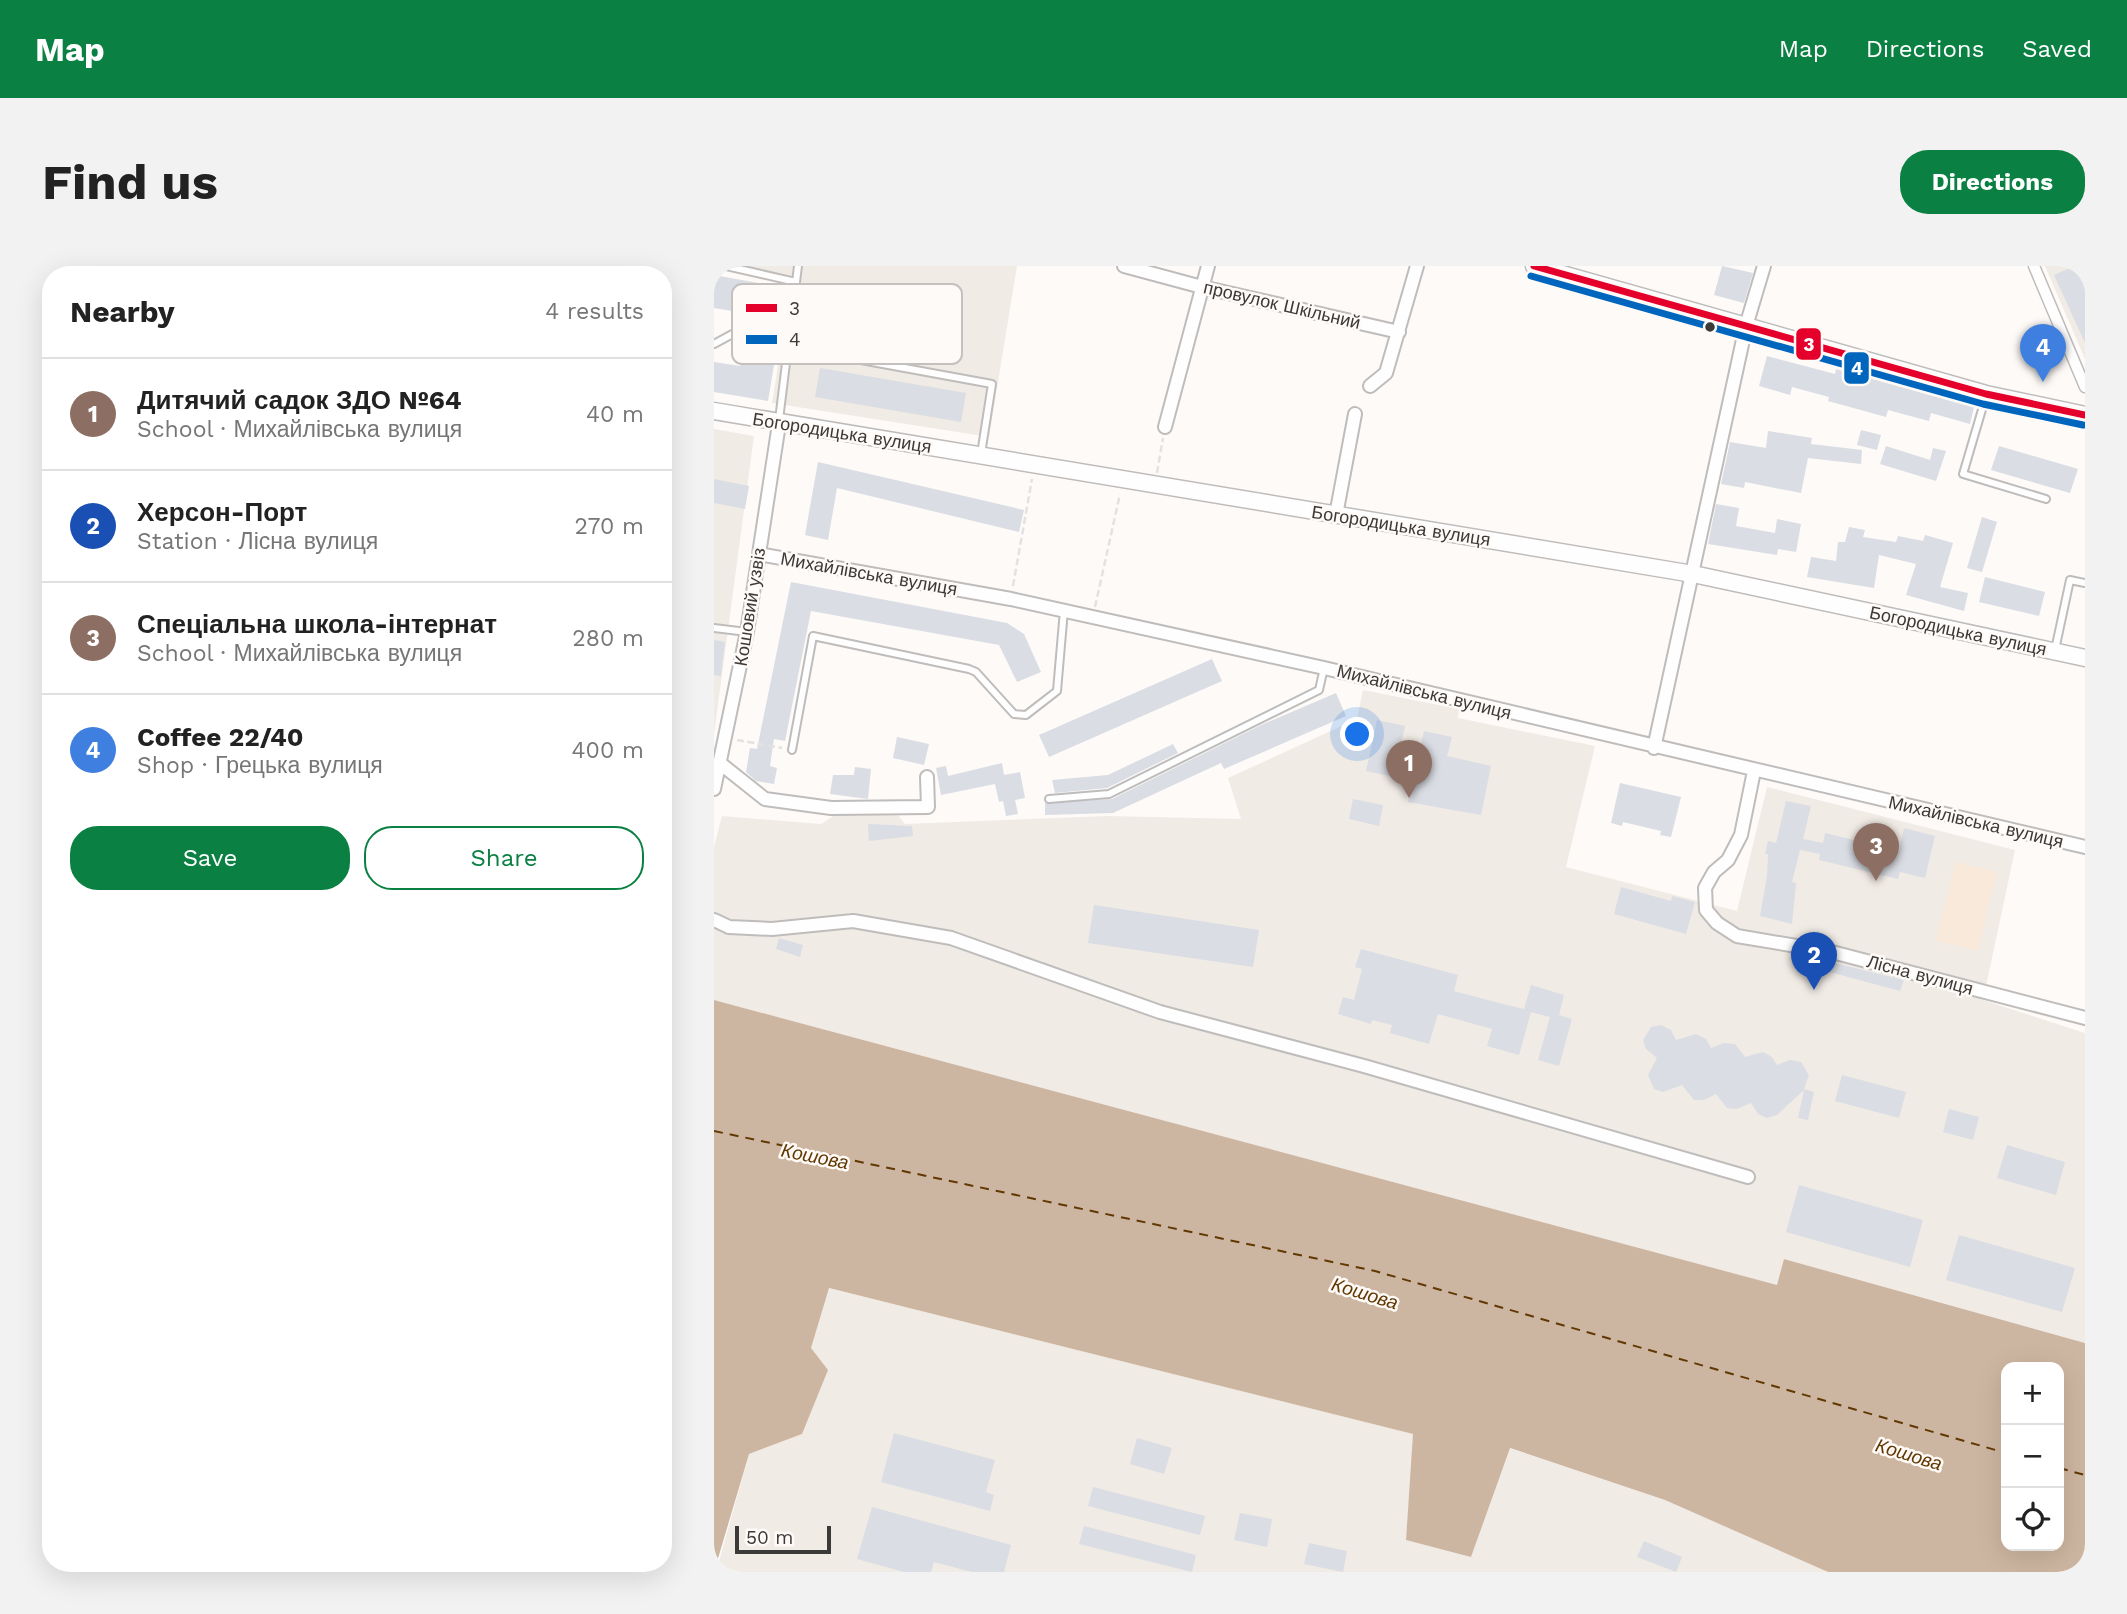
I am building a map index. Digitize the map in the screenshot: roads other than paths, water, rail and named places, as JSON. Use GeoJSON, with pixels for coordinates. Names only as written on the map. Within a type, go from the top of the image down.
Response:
{"type":"FeatureCollection","features":[{"type":"Feature","properties":{"kind":"street","name":"провулок Шкільний"},"geometry":{"type":"LineString","coordinates":[[1124,266],[1202,288],[1399,332]]}},
{"type":"Feature","properties":{"kind":"street"},"geometry":{"type":"LineString","coordinates":[[1165,428],[1208,266]]}},
{"type":"Feature","properties":{"kind":"street"},"geometry":{"type":"LineString","coordinates":[[1370,386],[1386,373],[1417,266]]}},
{"type":"Feature","properties":{"kind":"street"},"geometry":{"type":"LineString","coordinates":[[1534,266],[1986,394],[2085,415]]}},
{"type":"Feature","properties":{"kind":"street"},"geometry":{"type":"LineString","coordinates":[[1654,747],[1746,326],[1764,266]]}},
{"type":"Feature","properties":{"kind":"street"},"geometry":{"type":"LineString","coordinates":[[2034,266],[2085,387]]}},
{"type":"Feature","properties":{"kind":"street","name":"Богородицька вулиця"},"geometry":{"type":"LineString","coordinates":[[714,411],[779,424],[1693,574],[2085,658]]}},
{"type":"Feature","properties":{"kind":"street"},"geometry":{"type":"LineString","coordinates":[[1336,515],[1355,414]]}},
{"type":"Feature","properties":{"kind":"street","name":"Кошовий узвіз"},"geometry":{"type":"LineString","coordinates":[[714,787],[727,738],[747,632],[779,424]]}},
{"type":"Feature","properties":{"kind":"street","name":"Михайлівська вулиця"},"geometry":{"type":"LineString","coordinates":[[759,554],[1064,610],[1324,668],[2085,847]]}},
{"type":"Feature","properties":{"kind":"street"},"geometry":{"type":"LineString","coordinates":[[721,764],[765,799],[831,808],[928,807],[927,777]]}},
{"type":"Feature","properties":{"kind":"street","name":"Лісна вулиця"},"geometry":{"type":"LineString","coordinates":[[1754,771],[1741,835],[1728,860],[1714,872],[1705,888],[1706,910],[1717,923],[1737,936],[1832,952],[2085,1018]]}},
{"type":"Feature","properties":{"kind":"street"},"geometry":{"type":"LineString","coordinates":[[714,920],[729,927],[772,929],[853,921],[951,938],[1160,1012],[1364,1066],[1748,1177]]}},
{"type":"Feature","properties":{"kind":"lane"},"geometry":{"type":"LineString","coordinates":[[726,266],[796,282],[798,266]]}},
{"type":"Feature","properties":{"kind":"lane"},"geometry":{"type":"LineString","coordinates":[[714,344],[732,334]]}},
{"type":"Feature","properties":{"kind":"lane"},"geometry":{"type":"LineString","coordinates":[[779,424],[786,364]]}},
{"type":"Feature","properties":{"kind":"lane"},"geometry":{"type":"LineString","coordinates":[[883,364],[992,384],[981,456]]}},
{"type":"Feature","properties":{"kind":"lane"},"geometry":{"type":"LineString","coordinates":[[1986,394],[1963,474],[2046,499]]}},
{"type":"Feature","properties":{"kind":"lane"},"geometry":{"type":"LineString","coordinates":[[2055,652],[2070,580],[2085,583]]}},
{"type":"Feature","properties":{"kind":"lane"},"geometry":{"type":"LineString","coordinates":[[792,750],[813,636],[969,669],[976,672],[1014,714],[1020,716],[1026,715],[1057,691],[1064,610]]}},
{"type":"Feature","properties":{"kind":"lane"},"geometry":{"type":"LineString","coordinates":[[714,628],[747,632]]}},
{"type":"Feature","properties":{"kind":"lane"},"geometry":{"type":"LineString","coordinates":[[1049,799],[1109,794],[1319,690],[1324,668]]}},
{"type":"Feature","properties":{"kind":"water","name":"Кошова"},"geometry":{"type":"Polygon","coordinates":[[[714,1000],[1777,1285],[1784,1259],[2085,1343],[2085,1572],[1828,1572],[1665,1500],[1510,1448],[1471,1557],[1406,1540],[1413,1434],[829,1288],[811,1348],[828,1370],[802,1434],[749,1454],[714,1572],[714,1000]]]}},
{"type":"Feature","properties":{"kind":"place","name":"Coffee 22/40"},"geometry":{"type":"Point","coordinates":[2043,382]}},
{"type":"Feature","properties":{"kind":"place","name":"Дитячий садок ЗДО №64"},"geometry":{"type":"Point","coordinates":[1409,798]}},
{"type":"Feature","properties":{"kind":"place","name":"Спеціальна школа-інтернат"},"geometry":{"type":"Point","coordinates":[1876,881]}},
{"type":"Feature","properties":{"kind":"place","name":"Херсон-Порт"},"geometry":{"type":"Point","coordinates":[1814,990]}}]}
